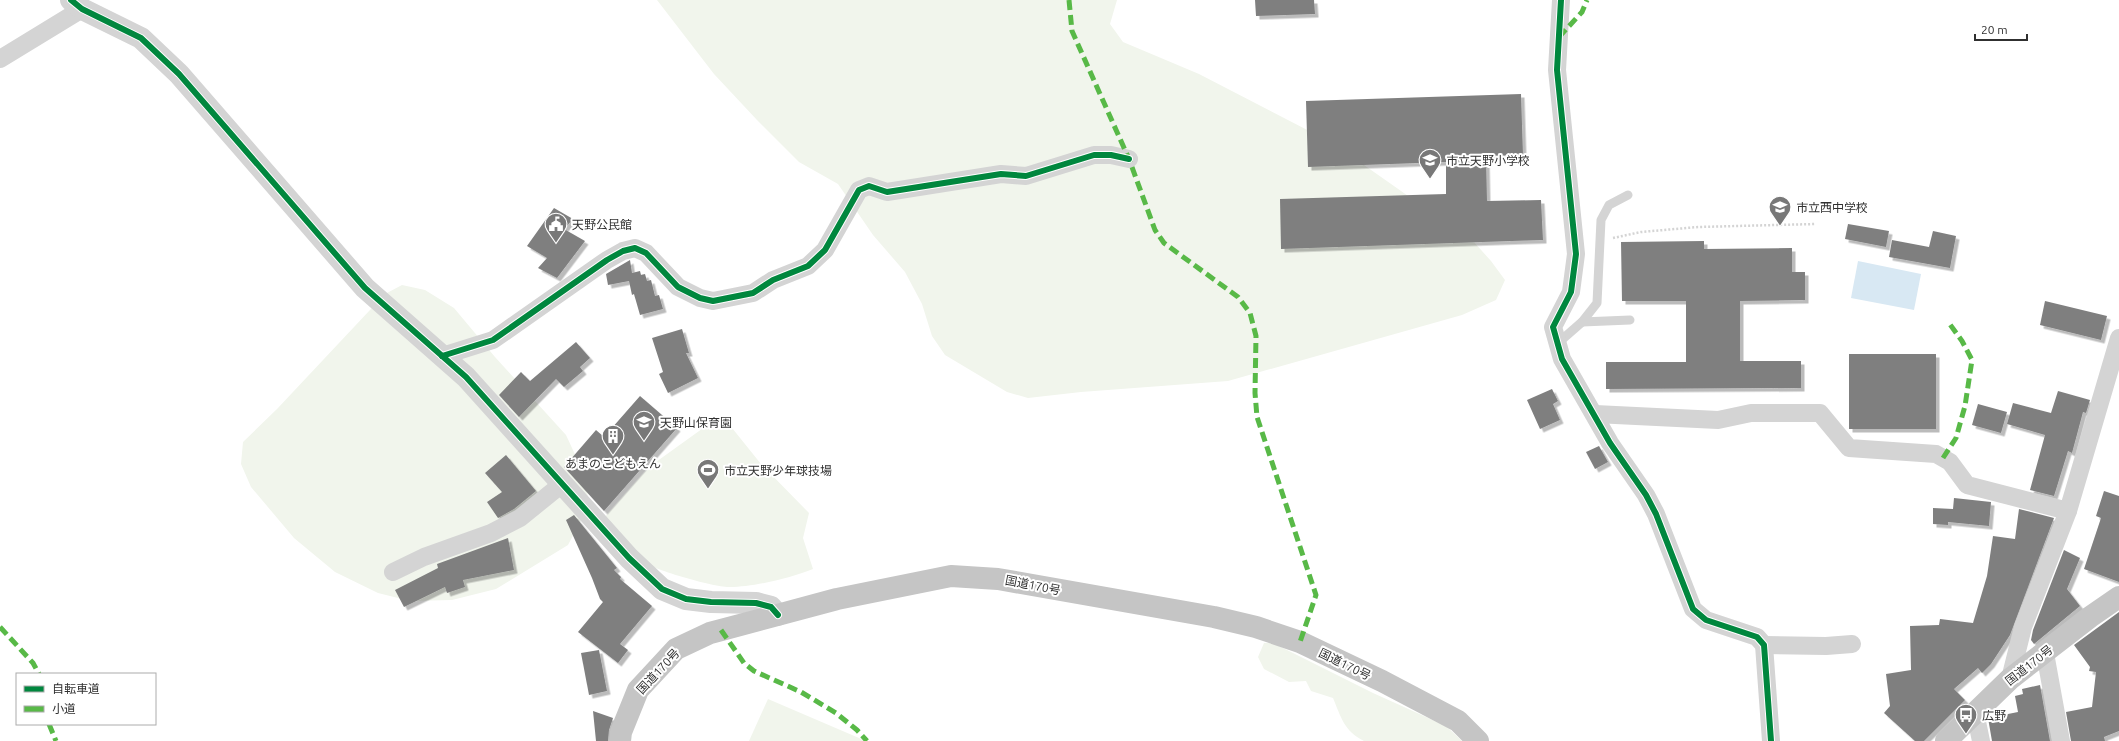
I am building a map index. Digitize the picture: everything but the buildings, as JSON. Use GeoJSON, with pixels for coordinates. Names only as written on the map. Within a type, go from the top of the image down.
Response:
{"type":"FeatureCollection","features":[{"type":"Feature","properties":{"kind":"highway","name":"国道170号"},"geometry":{"type":"LineString","coordinates":[[620,741],[621,732],[638,690],[676,649],[710,633],[837,599],[951,576],[998,579],[1214,617],[1256,627],[1300,642],[1458,721],[1478,741]]}},
{"type":"Feature","properties":{"kind":"highway","name":"国道170号"},"geometry":{"type":"LineString","coordinates":[[1946,741],[2010,679],[2090,617],[2119,597]]}},
{"type":"Feature","properties":{"kind":"street"},"geometry":{"type":"LineString","coordinates":[[1561,0],[1558,70],[1576,254],[1571,292],[1553,327],[1562,359],[1595,414],[1610,443],[1646,495],[1656,514],[1692,609],[1706,620],[1757,637],[1764,645],[1771,741]]}},
{"type":"Feature","properties":{"kind":"street"},"geometry":{"type":"LineString","coordinates":[[0,59],[76,4],[141,38],[179,74],[365,288],[466,377],[629,558],[662,589],[686,599],[711,602],[756,603],[771,607],[778,615]]}},
{"type":"Feature","properties":{"kind":"street"},"geometry":{"type":"LineString","coordinates":[[442,356],[493,340],[623,251],[635,248],[646,253],[678,287],[700,298],[713,301],[753,293],[773,280],[808,266],[825,250],[860,190],[869,186],[887,192],[1001,174],[1026,176],[1094,155],[1111,154],[1129,159]]}},
{"type":"Feature","properties":{"kind":"street"},"geometry":{"type":"LineString","coordinates":[[2010,679],[2017,644],[2068,511],[2119,338]]}},
{"type":"Feature","properties":{"kind":"street"},"geometry":{"type":"LineString","coordinates":[[1595,414],[1718,420],[1751,413],[1820,413],[1849,448],[1936,454],[1950,462],[1967,485],[2068,511]]}},
{"type":"Feature","properties":{"kind":"street"},"geometry":{"type":"LineString","coordinates":[[393,572],[424,557],[491,533],[520,518],[562,484]]}},
{"type":"Feature","properties":{"kind":"street"},"geometry":{"type":"LineString","coordinates":[[1764,645],[1826,646],[1852,644]]}},
{"type":"Feature","properties":{"kind":"street"},"geometry":{"type":"LineString","coordinates":[[2045,653],[2061,741]]}},
{"type":"Feature","properties":{"kind":"street"},"geometry":{"type":"LineString","coordinates":[[1975,712],[1981,741]]}},
{"type":"Feature","properties":{"kind":"lane"},"geometry":{"type":"LineString","coordinates":[[1558,343],[1582,322],[1597,303],[1598,244],[1601,220],[1609,205],[1628,195]]}},
{"type":"Feature","properties":{"kind":"lane"},"geometry":{"type":"LineString","coordinates":[[1582,322],[1630,320]]}},
{"type":"Feature","properties":{"kind":"path"},"geometry":{"type":"LineString","coordinates":[[1598,244],[1617,237],[1641,232],[1698,227],[1815,224]]}},
{"type":"Feature","properties":{"kind":"shaded area"},"geometry":{"type":"Polygon","coordinates":[[[657,0],[1117,0],[1110,24],[1123,42],[1199,74],[1315,134],[1364,165],[1421,205],[1464,231],[1491,261],[1505,280],[1496,300],[1462,315],[1228,381],[1081,392],[1028,398],[1007,392],[945,355],[932,336],[922,304],[905,272],[873,235],[838,184],[799,162],[757,120],[714,74],[657,0]]]}},
{"type":"Feature","properties":{"kind":"shaded area"},"geometry":{"type":"Polygon","coordinates":[[[1858,261],[1921,274],[1914,310],[1851,298],[1858,261]]]}},
{"type":"Feature","properties":{"kind":"shaded area"},"geometry":{"type":"Polygon","coordinates":[[[402,285],[425,290],[454,308],[495,357],[566,435],[585,476],[589,505],[568,545],[496,589],[452,600],[410,601],[378,593],[335,572],[294,538],[251,487],[241,464],[243,442],[277,409],[385,294],[402,285]]]}},
{"type":"Feature","properties":{"kind":"shaded area","name":"市立天野少年球技場"},"geometry":{"type":"Polygon","coordinates":[[[724,418],[761,464],[809,513],[803,538],[813,569],[794,576],[739,587],[723,586],[698,581],[669,573],[640,560],[604,518],[649,467],[713,421],[724,418]]]}},
{"type":"Feature","properties":{"kind":"shaded area"},"geometry":{"type":"Polygon","coordinates":[[[1264,643],[1273,643],[1373,693],[1446,726],[1462,741],[1364,741],[1352,733],[1344,723],[1333,698],[1311,691],[1306,681],[1289,682],[1264,669],[1258,657],[1264,643]]]}},
{"type":"Feature","properties":{"kind":"shaded area"},"geometry":{"type":"Polygon","coordinates":[[[768,699],[866,741],[749,741],[768,699]]]}},
{"type":"Feature","properties":{"kind":"marked path"},"geometry":{"type":"LineString","coordinates":[[1069,0],[1072,31],[1129,159],[1155,230],[1164,243],[1238,297],[1250,313],[1256,336],[1255,393],[1257,417],[1316,595],[1300,642]]}},
{"type":"Feature","properties":{"kind":"marked path"},"geometry":{"type":"LineString","coordinates":[[1559,37],[1582,12],[1587,0]]}},
{"type":"Feature","properties":{"kind":"marked path"},"geometry":{"type":"LineString","coordinates":[[1943,458],[1956,438],[1965,406],[1972,360],[1962,341],[1949,323]]}},
{"type":"Feature","properties":{"kind":"marked path"},"geometry":{"type":"LineString","coordinates":[[0,627],[33,663],[38,673]]}},
{"type":"Feature","properties":{"kind":"marked path"},"geometry":{"type":"LineString","coordinates":[[721,630],[744,663],[754,671],[801,692],[836,713],[857,730],[867,741]]}},
{"type":"Feature","properties":{"kind":"marked path"},"geometry":{"type":"LineString","coordinates":[[49,725],[56,741]]}},
{"type":"Feature","properties":{"kind":"cycle path"},"geometry":{"type":"LineString","coordinates":[[71,0],[82,9],[141,38],[179,74],[365,288],[466,377],[629,558],[662,589],[686,599],[711,602],[756,603],[771,607],[778,615]]}},
{"type":"Feature","properties":{"kind":"cycle path"},"geometry":{"type":"LineString","coordinates":[[1561,0],[1557,70],[1576,254],[1571,292],[1553,327],[1562,359],[1610,443],[1646,495],[1656,514],[1693,609],[1706,620],[1757,637],[1764,645],[1771,741]]}},
{"type":"Feature","properties":{"kind":"cycle path"},"geometry":{"type":"LineString","coordinates":[[442,356],[493,340],[607,260],[623,251],[635,248],[646,253],[678,287],[700,298],[713,301],[753,293],[773,280],[808,266],[825,250],[859,190],[869,186],[887,192],[1001,174],[1026,176],[1094,155],[1111,155],[1129,159]]}},
{"type":"Feature","properties":{"kind":"place","name":"市立天野小学校"},"geometry":{"type":"Point","coordinates":[1430,180]}},
{"type":"Feature","properties":{"kind":"place","name":"市立西中学校"},"geometry":{"type":"Point","coordinates":[1780,226]}},
{"type":"Feature","properties":{"kind":"place","name":"天野公民館"},"geometry":{"type":"Point","coordinates":[556,244]}},
{"type":"Feature","properties":{"kind":"place","name":"天野山保育園"},"geometry":{"type":"Point","coordinates":[644,442]}},
{"type":"Feature","properties":{"kind":"place","name":"あまのこどもえん"},"geometry":{"type":"Point","coordinates":[613,456]}},
{"type":"Feature","properties":{"kind":"place","name":"市立天野少年球技場"},"geometry":{"type":"Point","coordinates":[708,490]}},
{"type":"Feature","properties":{"kind":"place","name":"広野"},"geometry":{"type":"Point","coordinates":[1966,734]}}]}
